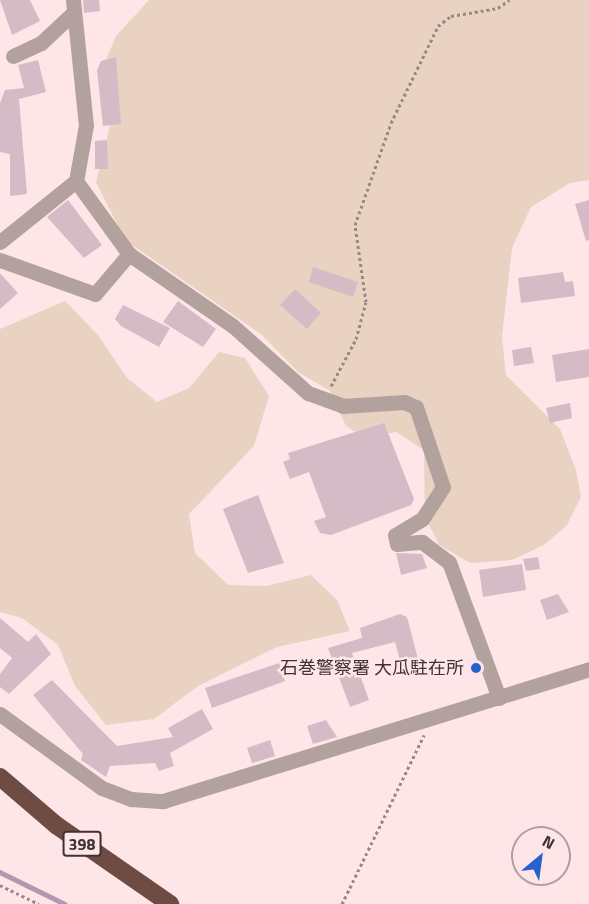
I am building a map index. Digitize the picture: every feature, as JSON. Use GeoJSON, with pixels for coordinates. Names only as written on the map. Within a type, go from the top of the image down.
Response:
{"type":"FeatureCollection","features":[{"type":"Feature","properties":{"kind":"highway","name":"398"},"geometry":{"type":"LineString","coordinates":[[0,777],[56,825],[170,904]]}},
{"type":"Feature","properties":{"kind":"street"},"geometry":{"type":"LineString","coordinates":[[13,56],[41,43],[74,6]]}},
{"type":"Feature","properties":{"kind":"street"},"geometry":{"type":"LineString","coordinates":[[0,242],[76,181],[86,125],[74,6]]}},
{"type":"Feature","properties":{"kind":"street"},"geometry":{"type":"LineString","coordinates":[[76,181],[129,254],[233,326],[323,401],[344,406],[404,402],[416,407],[443,487],[422,519],[394,535],[397,544],[422,542],[449,562],[499,698]]}},
{"type":"Feature","properties":{"kind":"street"},"geometry":{"type":"LineString","coordinates":[[0,260],[95,294],[129,254]]}},
{"type":"Feature","properties":{"kind":"street"},"geometry":{"type":"LineString","coordinates":[[0,714],[102,788],[131,799],[163,801],[432,720],[589,669]]}},
{"type":"Feature","properties":{"kind":"path"},"geometry":{"type":"LineString","coordinates":[[323,401],[356,339],[366,302],[355,225],[391,123],[438,27],[451,16],[498,8],[509,0]]}},
{"type":"Feature","properties":{"kind":"path"},"geometry":{"type":"LineString","coordinates":[[342,904],[432,720]]}},
{"type":"Feature","properties":{"kind":"path"},"geometry":{"type":"LineString","coordinates":[[0,885],[39,904]]}},
{"type":"Feature","properties":{"kind":"shaded area"},"geometry":{"type":"Polygon","coordinates":[[[149,0],[589,0],[589,180],[570,183],[531,207],[512,248],[502,337],[506,375],[560,429],[576,470],[581,497],[567,525],[544,545],[512,560],[470,563],[439,545],[425,516],[424,450],[396,432],[365,438],[346,426],[330,391],[298,372],[262,335],[125,240],[96,182],[114,109],[103,67],[116,36],[149,0]]]}},
{"type":"Feature","properties":{"kind":"shaded area"},"geometry":{"type":"Polygon","coordinates":[[[65,301],[98,335],[127,378],[157,402],[189,388],[219,352],[245,358],[269,396],[254,446],[189,514],[195,553],[228,585],[266,586],[311,575],[337,600],[350,631],[277,647],[198,686],[154,719],[106,725],[75,686],[58,645],[22,618],[0,612],[0,329],[65,301]]]}},
{"type":"Feature","properties":{"kind":"building"},"geometry":{"type":"Polygon","coordinates":[[[0,0],[30,0],[40,21],[12,35],[0,0]]]}},
{"type":"Feature","properties":{"kind":"building"},"geometry":{"type":"Polygon","coordinates":[[[83,0],[99,0],[100,11],[84,13],[83,0]]]}},
{"type":"Feature","properties":{"kind":"building"},"geometry":{"type":"Polygon","coordinates":[[[116,57],[121,124],[103,126],[97,70],[101,61],[116,57]]]}},
{"type":"Feature","properties":{"kind":"building"},"geometry":{"type":"Polygon","coordinates":[[[38,60],[46,92],[19,99],[27,194],[10,196],[10,154],[0,152],[0,103],[5,90],[24,88],[18,65],[38,60]]]}},
{"type":"Feature","properties":{"kind":"building"},"geometry":{"type":"Polygon","coordinates":[[[107,140],[108,169],[95,169],[95,141],[107,140]]]}},
{"type":"Feature","properties":{"kind":"building"},"geometry":{"type":"Polygon","coordinates":[[[68,200],[102,245],[84,258],[47,217],[68,200]]]}},
{"type":"Feature","properties":{"kind":"building"},"geometry":{"type":"Polygon","coordinates":[[[589,200],[589,240],[586,241],[575,204],[589,200]]]}},
{"type":"Feature","properties":{"kind":"building"},"geometry":{"type":"Polygon","coordinates":[[[313,267],[358,282],[353,297],[309,282],[313,267]]]}},
{"type":"Feature","properties":{"kind":"building"},"geometry":{"type":"Polygon","coordinates":[[[563,272],[565,282],[573,281],[575,296],[521,303],[518,278],[563,272]]]}},
{"type":"Feature","properties":{"kind":"building"},"geometry":{"type":"Polygon","coordinates":[[[0,273],[18,293],[0,309],[0,273]]]}},
{"type":"Feature","properties":{"kind":"building"},"geometry":{"type":"Polygon","coordinates":[[[295,289],[321,313],[307,329],[280,305],[295,289]]]}},
{"type":"Feature","properties":{"kind":"building"},"geometry":{"type":"Polygon","coordinates":[[[178,301],[216,329],[203,347],[163,322],[178,301]]]}},
{"type":"Feature","properties":{"kind":"building"},"geometry":{"type":"Polygon","coordinates":[[[123,305],[170,328],[159,347],[121,326],[115,319],[123,305]]]}},
{"type":"Feature","properties":{"kind":"building"},"geometry":{"type":"Polygon","coordinates":[[[531,347],[534,363],[514,366],[512,350],[531,347]]]}},
{"type":"Feature","properties":{"kind":"building"},"geometry":{"type":"Polygon","coordinates":[[[589,349],[589,377],[556,382],[552,355],[589,349]]]}},
{"type":"Feature","properties":{"kind":"building"},"geometry":{"type":"Polygon","coordinates":[[[570,403],[572,418],[550,423],[546,408],[570,403]]]}},
{"type":"Feature","properties":{"kind":"building"},"geometry":{"type":"Polygon","coordinates":[[[384,423],[414,499],[411,505],[331,535],[320,533],[314,521],[326,517],[309,472],[290,479],[283,462],[290,459],[288,453],[384,423]]]}},
{"type":"Feature","properties":{"kind":"building"},"geometry":{"type":"Polygon","coordinates":[[[258,495],[284,563],[248,573],[223,509],[258,495]]]}},
{"type":"Feature","properties":{"kind":"building"},"geometry":{"type":"Polygon","coordinates":[[[396,553],[422,554],[427,568],[401,575],[396,553]]]}},
{"type":"Feature","properties":{"kind":"building"},"geometry":{"type":"Polygon","coordinates":[[[538,557],[540,569],[526,571],[523,559],[538,557]]]}},
{"type":"Feature","properties":{"kind":"building"},"geometry":{"type":"Polygon","coordinates":[[[522,564],[526,590],[483,597],[479,570],[522,564]]]}},
{"type":"Feature","properties":{"kind":"building"},"geometry":{"type":"Polygon","coordinates":[[[558,594],[569,612],[547,620],[540,600],[558,594]]]}},
{"type":"Feature","properties":{"kind":"building"},"geometry":{"type":"Polygon","coordinates":[[[400,614],[407,617],[419,663],[402,668],[395,642],[352,653],[369,700],[350,707],[328,648],[362,638],[360,628],[400,614]]]}},
{"type":"Feature","properties":{"kind":"building"},"geometry":{"type":"Polygon","coordinates":[[[0,618],[28,642],[36,634],[51,654],[9,694],[0,687],[0,674],[12,658],[0,648],[0,618]]]}},
{"type":"Feature","properties":{"kind":"building"},"geometry":{"type":"Polygon","coordinates":[[[279,663],[285,681],[212,708],[205,688],[279,663]]]}},
{"type":"Feature","properties":{"kind":"building"},"geometry":{"type":"Polygon","coordinates":[[[52,680],[117,746],[173,737],[168,728],[202,709],[213,729],[170,753],[174,766],[159,771],[155,763],[110,766],[106,777],[81,760],[83,754],[33,695],[52,680]]]}},
{"type":"Feature","properties":{"kind":"building"},"geometry":{"type":"Polygon","coordinates":[[[326,720],[337,737],[313,744],[307,726],[326,720]]]}},
{"type":"Feature","properties":{"kind":"building"},"geometry":{"type":"Polygon","coordinates":[[[270,740],[275,756],[252,763],[247,748],[270,740]]]}},
{"type":"Feature","properties":{"kind":"waterway"},"geometry":{"type":"LineString","coordinates":[[0,872],[65,904]]}},
{"type":"Feature","properties":{"kind":"place","name":"石巻警察署 大瓜駐在所"},"geometry":{"type":"Point","coordinates":[476,668]}}]}
